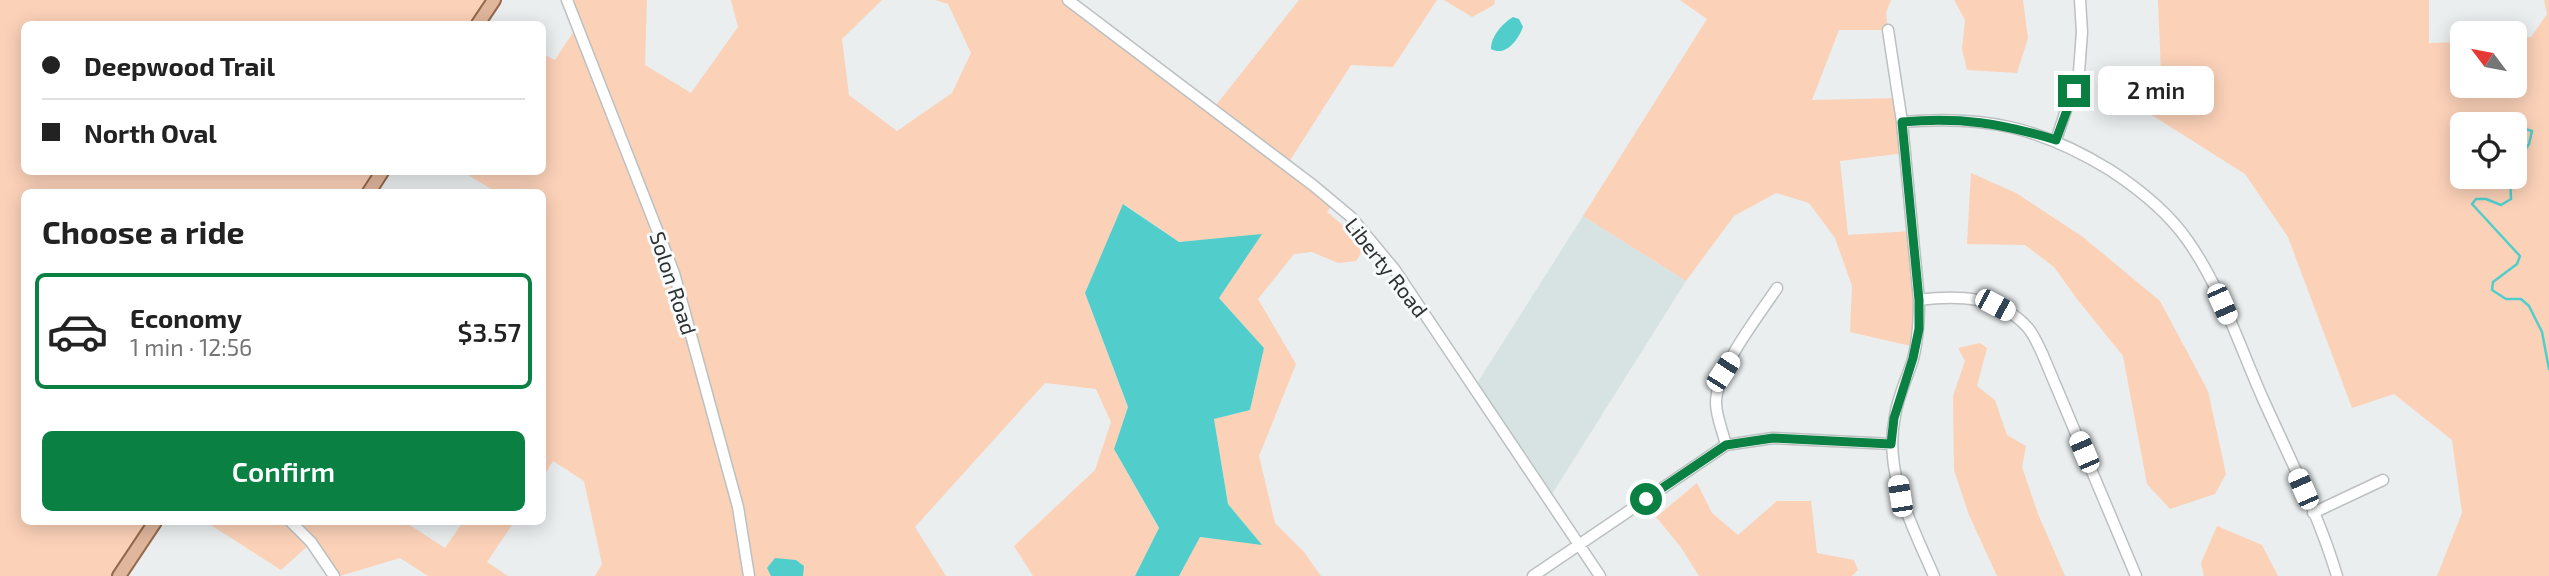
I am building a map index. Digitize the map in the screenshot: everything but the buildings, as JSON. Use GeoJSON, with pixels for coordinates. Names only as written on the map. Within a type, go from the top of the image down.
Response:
{"type":"FeatureCollection","features":[{"type":"Feature","properties":{"kind":"main road"},"geometry":{"type":"LineString","coordinates":[[480,21],[494,0]]}},
{"type":"Feature","properties":{"kind":"main road"},"geometry":{"type":"LineString","coordinates":[[120,576],[153,525]]}},
{"type":"Feature","properties":{"kind":"street","name":"Solon Road"},"geometry":{"type":"LineString","coordinates":[[567,0],[674,273],[738,507],[749,576]]}},
{"type":"Feature","properties":{"kind":"street","name":"Liberty Road"},"geometry":{"type":"LineString","coordinates":[[1068,0],[1351,217],[1395,270],[1600,576]]}},
{"type":"Feature","properties":{"kind":"street"},"geometry":{"type":"LineString","coordinates":[[2056,140],[2079,72],[2082,32],[2080,0]]}},
{"type":"Feature","properties":{"kind":"street"},"geometry":{"type":"LineString","coordinates":[[1888,30],[1902,122],[1919,300],[1919,329],[1894,418],[1891,444],[1900,496],[1934,576]]}},
{"type":"Feature","properties":{"kind":"street"},"geometry":{"type":"LineString","coordinates":[[1902,122],[1945,119],[1979,121],[2056,140],[2130,183],[2159,208],[2188,240],[2212,281],[2313,513],[2337,576]]}},
{"type":"Feature","properties":{"kind":"street"},"geometry":{"type":"LineString","coordinates":[[1726,445],[1716,405],[1717,388],[1723,372],[1777,288]]}},
{"type":"Feature","properties":{"kind":"street"},"geometry":{"type":"LineString","coordinates":[[1919,300],[1950,296],[1977,298],[2012,314],[2028,329],[2042,352],[2136,576]]}},
{"type":"Feature","properties":{"kind":"street"},"geometry":{"type":"LineString","coordinates":[[1533,576],[1726,445],[1773,438],[1891,444]]}},
{"type":"Feature","properties":{"kind":"street"},"geometry":{"type":"LineString","coordinates":[[2313,513],[2383,480]]}},
{"type":"Feature","properties":{"kind":"street"},"geometry":{"type":"LineString","coordinates":[[294,525],[311,542],[334,576]]}},
{"type":"Feature","properties":{"kind":"shaded area"},"geometry":{"type":"Polygon","coordinates":[[[0,0],[494,0],[480,21],[21,21],[21,175],[380,175],[371,189],[21,189],[21,525],[153,525],[119,576],[0,576],[0,0]]]}},
{"type":"Feature","properties":{"kind":"shaded area"},"geometry":{"type":"Polygon","coordinates":[[[567,0],[647,0],[645,65],[691,93],[738,27],[731,0],[882,0],[842,39],[849,95],[897,131],[952,93],[971,53],[948,4],[935,0],[1068,0],[1213,109],[1299,0],[1437,0],[1393,67],[1351,65],[1287,165],[1334,203],[1327,212],[1358,238],[1363,250],[1356,261],[1338,263],[1312,252],[1294,254],[1258,299],[1296,364],[1259,456],[1275,523],[1304,552],[1321,576],[1179,576],[1199,537],[1261,544],[1228,504],[1214,419],[1250,410],[1264,348],[1219,298],[1261,235],[1179,242],[1124,204],[1085,293],[1128,408],[1114,449],[1159,529],[1135,576],[1033,576],[1014,546],[1095,470],[1111,422],[1096,389],[1045,383],[915,527],[946,576],[595,576],[602,564],[584,481],[553,461],[546,472],[546,189],[491,189],[468,175],[546,175],[546,56],[555,60],[577,26],[567,0]]]}},
{"type":"Feature","properties":{"kind":"shaded area"},"geometry":{"type":"Polygon","coordinates":[[[1444,0],[1495,0],[1494,5],[1472,17],[1444,0]]]}},
{"type":"Feature","properties":{"kind":"shaded area"},"geometry":{"type":"Polygon","coordinates":[[[1680,0],[1891,0],[1886,13],[1888,30],[1839,30],[1812,100],[1899,98],[1905,153],[1840,161],[1848,235],[1912,231],[1915,347],[1850,332],[1852,286],[1835,238],[1809,203],[1776,193],[1734,216],[1686,281],[1583,216],[1707,19],[1680,0]]]}},
{"type":"Feature","properties":{"kind":"shaded area"},"geometry":{"type":"Polygon","coordinates":[[[1954,0],[2023,0],[2028,38],[2017,73],[1967,70],[1962,49],[1965,20],[1954,0]]]}},
{"type":"Feature","properties":{"kind":"shaded area"},"geometry":{"type":"Polygon","coordinates":[[[2158,0],[2429,0],[2429,43],[2450,42],[2450,98],[2527,98],[2527,37],[2531,37],[2547,14],[2544,0],[2549,0],[2549,576],[2437,576],[2462,513],[2452,440],[2394,394],[2352,408],[2288,237],[2245,174],[2147,112],[2161,73],[2158,0]]]}},
{"type":"Feature","properties":{"kind":"shaded area"},"geometry":{"type":"Polygon","coordinates":[[[1971,173],[2016,193],[2083,237],[2160,301],[2208,391],[2226,474],[2215,494],[2170,509],[2147,484],[2123,356],[2054,267],[2025,245],[1967,244],[1971,173]]]}},
{"type":"Feature","properties":{"kind":"shaded area"},"geometry":{"type":"Polygon","coordinates":[[[1583,216],[1686,281],[1549,499],[1474,388],[1583,216]]]}},
{"type":"Feature","properties":{"kind":"shaded area"},"geometry":{"type":"Polygon","coordinates":[[[1980,343],[1987,348],[1977,386],[1995,400],[2007,435],[2026,446],[2022,467],[2038,514],[2065,576],[1997,576],[1969,515],[1954,470],[1953,396],[1965,361],[1958,348],[1980,343]]]}},
{"type":"Feature","properties":{"kind":"shaded area"},"geometry":{"type":"Polygon","coordinates":[[[1697,483],[1712,513],[1738,535],[1777,501],[1811,501],[1817,553],[1854,560],[1858,570],[1852,576],[1699,576],[1680,546],[1656,517],[1697,483]]]}},
{"type":"Feature","properties":{"kind":"shaded area"},"geometry":{"type":"Polygon","coordinates":[[[211,525],[410,525],[445,548],[461,525],[512,525],[487,562],[508,576],[428,576],[400,558],[334,576],[311,543],[281,570],[211,525]]]}},
{"type":"Feature","properties":{"kind":"shaded area"},"geometry":{"type":"Polygon","coordinates":[[[2217,526],[2262,545],[2278,576],[2204,576],[2201,563],[2217,526]]]}},
{"type":"Feature","properties":{"kind":"water"},"geometry":{"type":"Polygon","coordinates":[[[1513,17],[1519,19],[1523,27],[1518,37],[1511,46],[1502,51],[1491,49],[1498,30],[1513,17]]]}},
{"type":"Feature","properties":{"kind":"water"},"geometry":{"type":"Polygon","coordinates":[[[1123,204],[1179,242],[1262,234],[1219,298],[1264,348],[1250,410],[1214,419],[1228,504],[1262,545],[1200,537],[1179,576],[1135,576],[1159,528],[1114,449],[1128,407],[1085,293],[1123,204]]]}},
{"type":"Feature","properties":{"kind":"water"},"geometry":{"type":"Polygon","coordinates":[[[775,558],[796,560],[804,566],[803,576],[771,576],[767,568],[775,558]]]}},
{"type":"Feature","properties":{"kind":"waterway"},"geometry":{"type":"LineString","coordinates":[[2527,130],[2532,131],[2527,147]]}},
{"type":"Feature","properties":{"kind":"waterway"},"geometry":{"type":"LineString","coordinates":[[2511,189],[2511,199],[2501,205],[2486,199],[2476,199],[2472,204],[2520,256],[2517,264],[2493,282],[2492,290],[2506,299],[2521,299],[2529,306],[2542,332],[2549,369]]}},
{"type":"Feature","properties":{"kind":"route"},"geometry":{"type":"LineString","coordinates":[[1646,499],[1726,445],[1773,438],[1891,444],[1894,418],[1919,329],[1919,300],[1902,122],[1945,119],[1979,121],[2056,140],[2074,91]]}}]}
